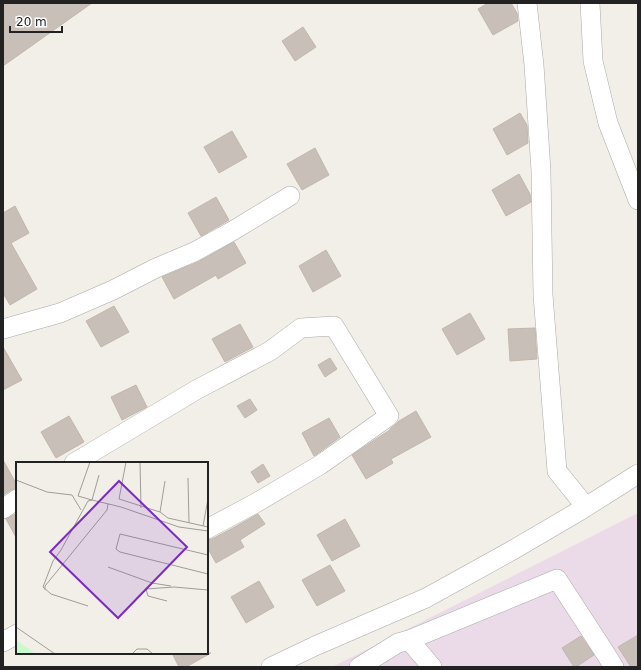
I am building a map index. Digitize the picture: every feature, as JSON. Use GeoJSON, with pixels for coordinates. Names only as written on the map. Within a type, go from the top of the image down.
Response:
{"type":"FeatureCollection","features":[{"type":"Feature","properties":{"kind":"street"},"geometry":{"type":"LineString","coordinates":[[527,3],[534,65],[540,171],[543,295],[557,471],[586,507]]}},
{"type":"Feature","properties":{"kind":"street"},"geometry":{"type":"LineString","coordinates":[[590,3],[593,61],[608,123],[638,200]]}},
{"type":"Feature","properties":{"kind":"street"},"geometry":{"type":"LineString","coordinates":[[3,329],[60,313],[113,290],[156,268],[194,252],[290,196]]}},
{"type":"Feature","properties":{"kind":"street"},"geometry":{"type":"LineString","coordinates":[[76,462],[196,390],[270,351],[301,328],[334,326],[389,416],[320,465],[254,504],[208,528]]}},
{"type":"Feature","properties":{"kind":"street"},"geometry":{"type":"LineString","coordinates":[[271,667],[315,646],[426,598],[511,551],[586,507],[638,474]]}},
{"type":"Feature","properties":{"kind":"street"},"geometry":{"type":"LineString","coordinates":[[3,508],[16,500]]}},
{"type":"Feature","properties":{"kind":"street"},"geometry":{"type":"LineString","coordinates":[[359,667],[398,643],[409,640],[557,579],[614,667]]}},
{"type":"Feature","properties":{"kind":"street"},"geometry":{"type":"LineString","coordinates":[[3,642],[16,635]]}},
{"type":"Feature","properties":{"kind":"street"},"geometry":{"type":"LineString","coordinates":[[409,640],[432,667]]}},
{"type":"Feature","properties":{"kind":"shaded area"},"geometry":{"type":"Polygon","coordinates":[[[638,513],[638,667],[332,667],[638,513]]]}},
{"type":"Feature","properties":{"kind":"building"},"geometry":{"type":"Polygon","coordinates":[[[3,3],[92,3],[3,66],[3,3]]]}},
{"type":"Feature","properties":{"kind":"building"},"geometry":{"type":"Polygon","coordinates":[[[488,3],[511,3],[517,13],[518,21],[493,35],[478,9],[488,3]]]}},
{"type":"Feature","properties":{"kind":"building"},"geometry":{"type":"Polygon","coordinates":[[[303,27],[316,47],[295,61],[282,41],[303,27]]]}},
{"type":"Feature","properties":{"kind":"building"},"geometry":{"type":"Polygon","coordinates":[[[520,113],[527,125],[528,143],[507,155],[493,129],[520,113]]]}},
{"type":"Feature","properties":{"kind":"building"},"geometry":{"type":"Polygon","coordinates":[[[232,131],[247,157],[219,173],[204,147],[232,131]]]}},
{"type":"Feature","properties":{"kind":"building"},"geometry":{"type":"Polygon","coordinates":[[[315,148],[329,175],[302,190],[287,164],[315,148]]]}},
{"type":"Feature","properties":{"kind":"building"},"geometry":{"type":"Polygon","coordinates":[[[519,174],[530,194],[531,202],[506,216],[492,190],[519,174]]]}},
{"type":"Feature","properties":{"kind":"building"},"geometry":{"type":"Polygon","coordinates":[[[216,197],[229,220],[201,236],[188,213],[216,197]]]}},
{"type":"Feature","properties":{"kind":"building"},"geometry":{"type":"Polygon","coordinates":[[[15,206],[29,233],[11,243],[37,289],[10,305],[3,293],[3,213],[15,206]]]}},
{"type":"Feature","properties":{"kind":"building"},"geometry":{"type":"Polygon","coordinates":[[[234,242],[246,263],[218,279],[216,275],[174,299],[162,277],[198,262],[234,242]]]}},
{"type":"Feature","properties":{"kind":"building"},"geometry":{"type":"Polygon","coordinates":[[[326,250],[341,276],[313,292],[299,266],[326,250]]]}},
{"type":"Feature","properties":{"kind":"building"},"geometry":{"type":"Polygon","coordinates":[[[114,306],[129,332],[101,347],[86,321],[114,306]]]}},
{"type":"Feature","properties":{"kind":"building"},"geometry":{"type":"Polygon","coordinates":[[[470,313],[485,339],[457,355],[442,329],[470,313]]]}},
{"type":"Feature","properties":{"kind":"building"},"geometry":{"type":"Polygon","coordinates":[[[240,324],[253,347],[225,362],[212,339],[240,324]]]}},
{"type":"Feature","properties":{"kind":"building"},"geometry":{"type":"Polygon","coordinates":[[[535,328],[537,359],[510,361],[508,329],[535,328]]]}},
{"type":"Feature","properties":{"kind":"building"},"geometry":{"type":"Polygon","coordinates":[[[3,347],[22,380],[3,390],[3,347]]]}},
{"type":"Feature","properties":{"kind":"building"},"geometry":{"type":"Polygon","coordinates":[[[330,358],[337,369],[325,377],[318,365],[330,358]]]}},
{"type":"Feature","properties":{"kind":"building"},"geometry":{"type":"Polygon","coordinates":[[[136,385],[147,407],[122,420],[111,397],[136,385]]]}},
{"type":"Feature","properties":{"kind":"building"},"geometry":{"type":"Polygon","coordinates":[[[250,399],[257,410],[245,418],[237,406],[250,399]]]}},
{"type":"Feature","properties":{"kind":"building"},"geometry":{"type":"Polygon","coordinates":[[[416,411],[431,437],[391,459],[393,463],[366,479],[352,455],[390,430],[399,421],[416,411]]]}},
{"type":"Feature","properties":{"kind":"building"},"geometry":{"type":"Polygon","coordinates":[[[69,416],[84,442],[56,458],[41,432],[69,416]]]}},
{"type":"Feature","properties":{"kind":"building"},"geometry":{"type":"Polygon","coordinates":[[[329,418],[340,437],[314,456],[302,433],[329,418]]]}},
{"type":"Feature","properties":{"kind":"building"},"geometry":{"type":"Polygon","coordinates":[[[3,460],[16,483],[16,488],[3,495],[3,460]]]}},
{"type":"Feature","properties":{"kind":"building"},"geometry":{"type":"Polygon","coordinates":[[[263,464],[270,476],[258,483],[251,472],[263,464]]]}},
{"type":"Feature","properties":{"kind":"building"},"geometry":{"type":"Polygon","coordinates":[[[16,514],[16,537],[6,519],[16,514]]]}},
{"type":"Feature","properties":{"kind":"building"},"geometry":{"type":"Polygon","coordinates":[[[258,514],[265,524],[240,540],[244,547],[216,563],[208,549],[208,540],[258,514]]]}},
{"type":"Feature","properties":{"kind":"building"},"geometry":{"type":"Polygon","coordinates":[[[345,519],[360,546],[332,561],[317,535],[345,519]]]}},
{"type":"Feature","properties":{"kind":"building"},"geometry":{"type":"Polygon","coordinates":[[[330,565],[345,591],[317,606],[302,580],[330,565]]]}},
{"type":"Feature","properties":{"kind":"building"},"geometry":{"type":"Polygon","coordinates":[[[259,581],[274,607],[246,623],[231,597],[259,581]]]}},
{"type":"Feature","properties":{"kind":"building"},"geometry":{"type":"Polygon","coordinates":[[[638,635],[638,667],[631,667],[618,647],[638,635]]]}},
{"type":"Feature","properties":{"kind":"building"},"geometry":{"type":"Polygon","coordinates":[[[581,636],[594,655],[574,667],[562,648],[581,636]]]}},
{"type":"Feature","properties":{"kind":"building"},"geometry":{"type":"Polygon","coordinates":[[[211,653],[186,667],[179,667],[172,654],[211,653]]]}}]}
